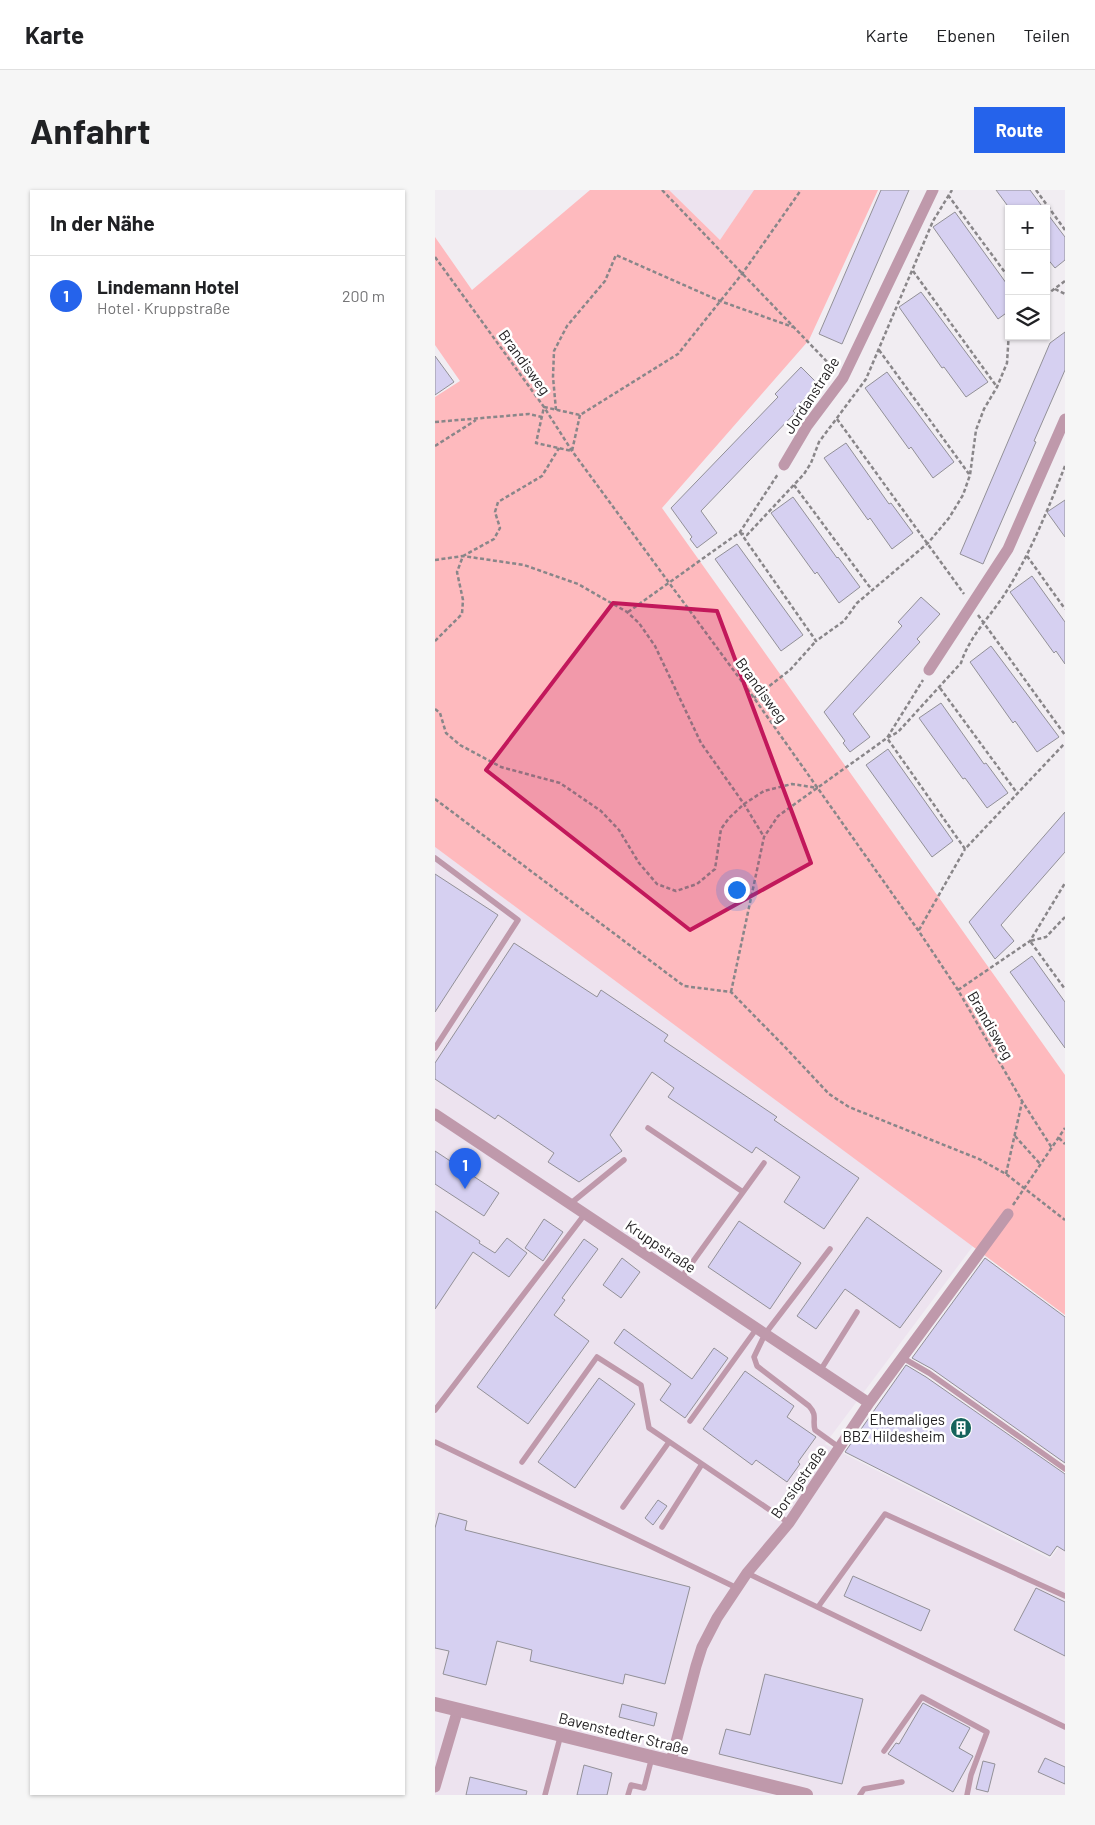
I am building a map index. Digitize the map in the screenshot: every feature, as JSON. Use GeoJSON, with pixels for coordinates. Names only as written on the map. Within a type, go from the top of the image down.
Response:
{"type":"FeatureCollection","features":[{"type":"Feature","properties":{"kind":"street","name":"Jordanstraße"},"geometry":{"type":"LineString","coordinates":[[784,465],[807,426],[843,378],[933,190]]}},
{"type":"Feature","properties":{"kind":"street"},"geometry":{"type":"LineString","coordinates":[[929,670],[1008,549],[1065,419]]}},
{"type":"Feature","properties":{"kind":"street","name":"Kruppstraße"},"geometry":{"type":"LineString","coordinates":[[435,1114],[869,1404]]}},
{"type":"Feature","properties":{"kind":"street","name":"Borsigstraße"},"geometry":{"type":"LineString","coordinates":[[671,1761],[703,1647],[717,1618],[747,1573],[789,1523],[869,1404],[1008,1214]]}},
{"type":"Feature","properties":{"kind":"street","name":"Bavenstedter Straße"},"geometry":{"type":"LineString","coordinates":[[435,1704],[671,1761],[785,1792],[806,1795]]}},
{"type":"Feature","properties":{"kind":"street"},"geometry":{"type":"LineString","coordinates":[[435,1788],[458,1710]]}},
{"type":"Feature","properties":{"kind":"lane"},"geometry":{"type":"LineString","coordinates":[[435,858],[519,920],[435,1048]]}},
{"type":"Feature","properties":{"kind":"lane"},"geometry":{"type":"LineString","coordinates":[[648,1128],[743,1192]]}},
{"type":"Feature","properties":{"kind":"lane"},"geometry":{"type":"LineString","coordinates":[[570,1204],[624,1160]]}},
{"type":"Feature","properties":{"kind":"lane"},"geometry":{"type":"LineString","coordinates":[[681,1278],[764,1163]]}},
{"type":"Feature","properties":{"kind":"lane"},"geometry":{"type":"LineString","coordinates":[[435,1410],[585,1214]]}},
{"type":"Feature","properties":{"kind":"lane"},"geometry":{"type":"LineString","coordinates":[[690,1421],[761,1331],[830,1249]]}},
{"type":"Feature","properties":{"kind":"lane"},"geometry":{"type":"LineString","coordinates":[[820,1370],[857,1312]]}},
{"type":"Feature","properties":{"kind":"lane"},"geometry":{"type":"LineString","coordinates":[[761,1331],[754,1357],[757,1366],[809,1406],[816,1418],[815,1430],[840,1448]]}},
{"type":"Feature","properties":{"kind":"lane"},"geometry":{"type":"LineString","coordinates":[[522,1462],[597,1357],[641,1385],[649,1428],[789,1523]]}},
{"type":"Feature","properties":{"kind":"lane"},"geometry":{"type":"LineString","coordinates":[[903,1358],[929,1373],[1065,1469]]}},
{"type":"Feature","properties":{"kind":"lane"},"geometry":{"type":"LineString","coordinates":[[435,1442],[737,1588]]}},
{"type":"Feature","properties":{"kind":"lane"},"geometry":{"type":"LineString","coordinates":[[623,1507],[669,1442]]}},
{"type":"Feature","properties":{"kind":"lane"},"geometry":{"type":"LineString","coordinates":[[662,1527],[702,1464]]}},
{"type":"Feature","properties":{"kind":"lane"},"geometry":{"type":"LineString","coordinates":[[818,1607],[885,1514],[1065,1596]]}},
{"type":"Feature","properties":{"kind":"lane"},"geometry":{"type":"LineString","coordinates":[[747,1573],[1065,1727]]}},
{"type":"Feature","properties":{"kind":"lane"},"geometry":{"type":"LineString","coordinates":[[884,1751],[922,1697],[987,1732],[971,1775],[967,1795]]}},
{"type":"Feature","properties":{"kind":"lane"},"geometry":{"type":"LineString","coordinates":[[545,1795],[561,1734]]}},
{"type":"Feature","properties":{"kind":"lane"},"geometry":{"type":"LineString","coordinates":[[628,1795],[631,1785],[644,1788],[652,1757]]}},
{"type":"Feature","properties":{"kind":"lane"},"geometry":{"type":"LineString","coordinates":[[859,1795],[864,1789],[902,1782]]}},
{"type":"Feature","properties":{"kind":"path"},"geometry":{"type":"LineString","coordinates":[[662,190],[843,378]]}},
{"type":"Feature","properties":{"kind":"path"},"geometry":{"type":"LineString","coordinates":[[580,415],[572,451],[536,443],[544,407],[580,415],[678,354],[742,274],[801,190]]}},
{"type":"Feature","properties":{"kind":"path"},"geometry":{"type":"LineString","coordinates":[[1036,190],[1065,230]]}},
{"type":"Feature","properties":{"kind":"path"},"geometry":{"type":"LineString","coordinates":[[948,194],[1005,272]]}},
{"type":"Feature","properties":{"kind":"path"},"geometry":{"type":"LineString","coordinates":[[556,410],[553,377],[554,352],[567,326],[605,281],[616,256],[720,301],[793,327]]}},
{"type":"Feature","properties":{"kind":"path","name":"Brandisweg"},"geometry":{"type":"LineString","coordinates":[[435,257],[544,407],[572,451],[754,698],[918,930],[958,990],[1022,1101],[1052,1148]]}},
{"type":"Feature","properties":{"kind":"path"},"geometry":{"type":"LineString","coordinates":[[912,270],[997,387]]}},
{"type":"Feature","properties":{"kind":"path"},"geometry":{"type":"LineString","coordinates":[[1050,292],[1065,282]]}},
{"type":"Feature","properties":{"kind":"path"},"geometry":{"type":"LineString","coordinates":[[1055,289],[1065,294]]}},
{"type":"Feature","properties":{"kind":"path"},"geometry":{"type":"LineString","coordinates":[[754,698],[790,670],[816,641],[845,621],[857,604],[872,590],[928,544],[953,510],[963,495],[970,475],[976,430],[984,409],[997,387],[1007,363],[1008,340]]}},
{"type":"Feature","properties":{"kind":"path"},"geometry":{"type":"LineString","coordinates":[[879,350],[970,475]]}},
{"type":"Feature","properties":{"kind":"path"},"geometry":{"type":"LineString","coordinates":[[435,422],[529,414],[542,417]]}},
{"type":"Feature","properties":{"kind":"path"},"geometry":{"type":"LineString","coordinates":[[837,419],[1065,735]]}},
{"type":"Feature","properties":{"kind":"path"},"geometry":{"type":"LineString","coordinates":[[435,446],[476,420]]}},
{"type":"Feature","properties":{"kind":"path"},"geometry":{"type":"LineString","coordinates":[[435,641],[462,614],[463,600],[457,572],[463,556],[495,539],[500,528],[495,512],[498,502],[543,476],[559,448]]}},
{"type":"Feature","properties":{"kind":"path"},"geometry":{"type":"LineString","coordinates":[[627,612],[740,532],[784,465]]}},
{"type":"Feature","properties":{"kind":"path"},"geometry":{"type":"LineString","coordinates":[[731,992],[764,837],[778,816],[898,732],[961,663],[966,649],[983,622],[1006,592],[1026,555],[1065,466]]}},
{"type":"Feature","properties":{"kind":"path"},"geometry":{"type":"LineString","coordinates":[[1061,476],[1065,481]]}},
{"type":"Feature","properties":{"kind":"path"},"geometry":{"type":"LineString","coordinates":[[794,485],[872,590]]}},
{"type":"Feature","properties":{"kind":"path"},"geometry":{"type":"LineString","coordinates":[[740,532],[816,641]]}},
{"type":"Feature","properties":{"kind":"path"},"geometry":{"type":"LineString","coordinates":[[1026,555],[1065,609]]}},
{"type":"Feature","properties":{"kind":"path"},"geometry":{"type":"LineString","coordinates":[[435,560],[463,556],[524,565],[578,584],[627,612],[639,624],[655,646],[701,743],[744,804],[764,837]]}},
{"type":"Feature","properties":{"kind":"path"},"geometry":{"type":"LineString","coordinates":[[887,738],[929,670]]}},
{"type":"Feature","properties":{"kind":"path"},"geometry":{"type":"LineString","coordinates":[[940,688],[1017,793]]}},
{"type":"Feature","properties":{"kind":"path"},"geometry":{"type":"LineString","coordinates":[[435,709],[439,713],[446,732],[460,745],[501,767],[560,783],[601,811],[619,830],[639,864],[657,884],[676,891],[697,884],[715,869],[721,829],[729,818],[744,804],[764,791],[792,784],[818,788]]}},
{"type":"Feature","properties":{"kind":"path"},"geometry":{"type":"LineString","coordinates":[[887,738],[965,849]]}},
{"type":"Feature","properties":{"kind":"path"},"geometry":{"type":"LineString","coordinates":[[918,930],[965,849],[1017,793],[1037,775],[1065,743]]}},
{"type":"Feature","properties":{"kind":"path"},"geometry":{"type":"LineString","coordinates":[[435,799],[684,986],[731,992],[829,1094],[849,1107],[979,1159],[1006,1174],[1065,1220]]}},
{"type":"Feature","properties":{"kind":"path"},"geometry":{"type":"LineString","coordinates":[[1030,941],[1065,883]]}},
{"type":"Feature","properties":{"kind":"path"},"geometry":{"type":"LineString","coordinates":[[958,990],[1030,941],[1046,938],[1065,917]]}},
{"type":"Feature","properties":{"kind":"path"},"geometry":{"type":"LineString","coordinates":[[1030,941],[1065,989]]}},
{"type":"Feature","properties":{"kind":"path"},"geometry":{"type":"LineString","coordinates":[[1006,1174],[1022,1101]]}},
{"type":"Feature","properties":{"kind":"path"},"geometry":{"type":"LineString","coordinates":[[1008,1214],[1065,1128]]}},
{"type":"Feature","properties":{"kind":"path"},"geometry":{"type":"LineString","coordinates":[[1014,1136],[1041,1165]]}},
{"type":"Feature","properties":{"kind":"path"},"geometry":{"type":"LineString","coordinates":[[1059,1138],[1065,1144]]}},
{"type":"Feature","properties":{"kind":"highlighted area"},"geometry":{"type":"Polygon","coordinates":[[[613,603],[717,611],[811,863],[690,930],[486,770],[613,603]]]}},
{"type":"Feature","properties":{"kind":"shaded area"},"geometry":{"type":"Polygon","coordinates":[[[590,190],[669,190],[720,240],[754,190],[878,190],[809,340],[662,508],[1065,1075],[1065,1315],[435,847],[435,397],[460,381],[435,345],[435,237],[472,290],[590,190]]]}},
{"type":"Feature","properties":{"kind":"shaded area"},"geometry":{"type":"Polygon","coordinates":[[[669,190],[754,190],[720,240],[669,190]]]}},
{"type":"Feature","properties":{"kind":"shaded area"},"geometry":{"type":"Polygon","coordinates":[[[435,847],[973,1246],[825,1444],[1050,1559],[1065,1539],[1065,1795],[435,1795],[435,847]]]}},
{"type":"Feature","properties":{"kind":"building"},"geometry":{"type":"Polygon","coordinates":[[[881,190],[909,190],[842,344],[819,334],[881,190]]]}},
{"type":"Feature","properties":{"kind":"building"},"geometry":{"type":"Polygon","coordinates":[[[996,190],[1030,190],[1041,205],[1007,205],[996,190]]]}},
{"type":"Feature","properties":{"kind":"building"},"geometry":{"type":"Polygon","coordinates":[[[955,212],[1005,281],[1005,314],[998,319],[933,227],[955,212]]]}},
{"type":"Feature","properties":{"kind":"building"},"geometry":{"type":"Polygon","coordinates":[[[1050,217],[1065,237],[1065,260],[1055,268],[1050,262],[1050,217]]]}},
{"type":"Feature","properties":{"kind":"building"},"geometry":{"type":"Polygon","coordinates":[[[921,292],[988,382],[966,397],[944,367],[942,368],[899,307],[921,292]]]}},
{"type":"Feature","properties":{"kind":"building"},"geometry":{"type":"Polygon","coordinates":[[[1065,332],[1065,370],[983,564],[960,554],[1050,343],[1065,332]]]}},
{"type":"Feature","properties":{"kind":"building"},"geometry":{"type":"Polygon","coordinates":[[[435,356],[454,382],[435,395],[435,356]]]}},
{"type":"Feature","properties":{"kind":"building"},"geometry":{"type":"Polygon","coordinates":[[[801,367],[818,384],[793,411],[795,413],[701,511],[717,533],[697,548],[690,539],[692,537],[671,508],[778,397],[775,394],[801,367]]]}},
{"type":"Feature","properties":{"kind":"building"},"geometry":{"type":"Polygon","coordinates":[[[887,372],[954,462],[933,478],[911,447],[909,449],[865,388],[887,372]]]}},
{"type":"Feature","properties":{"kind":"building"},"geometry":{"type":"Polygon","coordinates":[[[846,443],[889,504],[891,503],[913,533],[892,549],[870,518],[868,520],[824,458],[846,443]]]}},
{"type":"Feature","properties":{"kind":"building"},"geometry":{"type":"Polygon","coordinates":[[[793,497],[860,587],[839,603],[817,572],[815,574],[771,513],[793,497]]]}},
{"type":"Feature","properties":{"kind":"building"},"geometry":{"type":"Polygon","coordinates":[[[1065,500],[1065,537],[1047,512],[1065,500]]]}},
{"type":"Feature","properties":{"kind":"building"},"geometry":{"type":"Polygon","coordinates":[[[737,544],[803,635],[781,651],[715,559],[737,544]]]}},
{"type":"Feature","properties":{"kind":"building"},"geometry":{"type":"Polygon","coordinates":[[[1032,576],[1065,622],[1065,664],[1056,651],[1054,653],[1010,592],[1032,576]]]}},
{"type":"Feature","properties":{"kind":"building"},"geometry":{"type":"Polygon","coordinates":[[[921,597],[940,614],[917,639],[920,642],[853,714],[870,737],[850,752],[843,743],[845,741],[824,712],[902,626],[898,622],[921,597]]]}},
{"type":"Feature","properties":{"kind":"building"},"geometry":{"type":"Polygon","coordinates":[[[991,646],[1059,737],[1037,752],[1015,721],[1013,723],[970,662],[991,646]]]}},
{"type":"Feature","properties":{"kind":"building"},"geometry":{"type":"Polygon","coordinates":[[[941,703],[984,764],[986,763],[1008,793],[987,808],[965,778],[963,779],[919,718],[941,703]]]}},
{"type":"Feature","properties":{"kind":"building"},"geometry":{"type":"Polygon","coordinates":[[[888,749],[953,841],[932,857],[866,765],[888,749]]]}},
{"type":"Feature","properties":{"kind":"building"},"geometry":{"type":"Polygon","coordinates":[[[1065,812],[1065,852],[1001,925],[1014,941],[995,959],[969,922],[1065,812]]]}},
{"type":"Feature","properties":{"kind":"building"},"geometry":{"type":"Polygon","coordinates":[[[435,874],[498,915],[435,1012],[435,874]]]}},
{"type":"Feature","properties":{"kind":"building"},"geometry":{"type":"Polygon","coordinates":[[[514,943],[597,997],[601,990],[668,1035],[664,1041],[777,1117],[774,1120],[859,1178],[824,1229],[784,1202],[800,1177],[756,1147],[752,1153],[668,1097],[674,1088],[652,1072],[610,1135],[622,1151],[579,1182],[548,1162],[554,1153],[498,1115],[495,1119],[435,1079],[435,1063],[514,943]]]}},
{"type":"Feature","properties":{"kind":"building"},"geometry":{"type":"Polygon","coordinates":[[[1032,956],[1065,1002],[1065,1048],[1010,972],[1032,956]]]}},
{"type":"Feature","properties":{"kind":"building"},"geometry":{"type":"Polygon","coordinates":[[[435,1151],[499,1193],[484,1216],[435,1184],[435,1151]]]}},
{"type":"Feature","properties":{"kind":"building"},"geometry":{"type":"Polygon","coordinates":[[[435,1211],[495,1253],[507,1238],[527,1253],[509,1277],[473,1252],[435,1309],[435,1211]]]}},
{"type":"Feature","properties":{"kind":"building"},"geometry":{"type":"Polygon","coordinates":[[[867,1217],[942,1271],[900,1328],[845,1289],[816,1329],[797,1316],[867,1217]]]}},
{"type":"Feature","properties":{"kind":"building"},"geometry":{"type":"Polygon","coordinates":[[[544,1219],[563,1232],[543,1261],[525,1248],[544,1219]]]}},
{"type":"Feature","properties":{"kind":"building"},"geometry":{"type":"Polygon","coordinates":[[[739,1221],[801,1263],[770,1309],[708,1267],[739,1221]]]}},
{"type":"Feature","properties":{"kind":"building"},"geometry":{"type":"Polygon","coordinates":[[[584,1239],[598,1249],[562,1298],[565,1300],[554,1315],[589,1341],[528,1424],[477,1387],[584,1239]]]}},
{"type":"Feature","properties":{"kind":"building"},"geometry":{"type":"Polygon","coordinates":[[[622,1258],[640,1272],[621,1298],[603,1285],[622,1258]]]}},
{"type":"Feature","properties":{"kind":"building"},"geometry":{"type":"Polygon","coordinates":[[[985,1258],[1065,1317],[1065,1463],[932,1369],[912,1358],[985,1258]]]}},
{"type":"Feature","properties":{"kind":"building"},"geometry":{"type":"Polygon","coordinates":[[[624,1329],[692,1379],[714,1348],[728,1358],[685,1418],[660,1400],[671,1384],[614,1343],[624,1329]]]}},
{"type":"Feature","properties":{"kind":"building"},"geometry":{"type":"Polygon","coordinates":[[[906,1365],[1065,1474],[1065,1551],[1057,1546],[1050,1556],[845,1452],[906,1365]]]}},
{"type":"Feature","properties":{"kind":"building"},"geometry":{"type":"Polygon","coordinates":[[[745,1371],[794,1406],[787,1417],[816,1437],[798,1462],[800,1464],[787,1482],[756,1460],[752,1465],[703,1429],[745,1371]]]}},
{"type":"Feature","properties":{"kind":"building"},"geometry":{"type":"Polygon","coordinates":[[[599,1378],[635,1404],[575,1488],[538,1462],[599,1378]]]}},
{"type":"Feature","properties":{"kind":"building"},"geometry":{"type":"Polygon","coordinates":[[[658,1500],[667,1506],[653,1525],[645,1518],[658,1500]]]}},
{"type":"Feature","properties":{"kind":"building"},"geometry":{"type":"Polygon","coordinates":[[[439,1513],[467,1521],[465,1530],[690,1587],[665,1684],[625,1674],[623,1684],[530,1661],[532,1650],[497,1641],[486,1685],[443,1674],[449,1651],[435,1648],[435,1528],[439,1513]]]}},
{"type":"Feature","properties":{"kind":"building"},"geometry":{"type":"Polygon","coordinates":[[[853,1576],[930,1610],[921,1631],[844,1596],[853,1576]]]}},
{"type":"Feature","properties":{"kind":"building"},"geometry":{"type":"Polygon","coordinates":[[[1036,1588],[1065,1602],[1065,1656],[1014,1630],[1036,1588]]]}},
{"type":"Feature","properties":{"kind":"building"},"geometry":{"type":"Polygon","coordinates":[[[765,1674],[863,1699],[842,1784],[719,1754],[726,1729],[750,1735],[765,1674]]]}},
{"type":"Feature","properties":{"kind":"building"},"geometry":{"type":"Polygon","coordinates":[[[923,1703],[970,1728],[959,1748],[973,1756],[953,1792],[888,1754],[896,1743],[899,1744],[923,1703]]]}},
{"type":"Feature","properties":{"kind":"building"},"geometry":{"type":"Polygon","coordinates":[[[622,1704],[657,1713],[654,1726],[619,1717],[622,1704]]]}},
{"type":"Feature","properties":{"kind":"building"},"geometry":{"type":"Polygon","coordinates":[[[1045,1758],[1065,1767],[1065,1784],[1038,1772],[1045,1758]]]}},
{"type":"Feature","properties":{"kind":"building"},"geometry":{"type":"Polygon","coordinates":[[[983,1761],[995,1764],[988,1792],[976,1789],[983,1761]]]}},
{"type":"Feature","properties":{"kind":"building"},"geometry":{"type":"Polygon","coordinates":[[[584,1765],[612,1773],[607,1795],[577,1795],[584,1765]]]}},
{"type":"Feature","properties":{"kind":"building"},"geometry":{"type":"Polygon","coordinates":[[[470,1777],[527,1791],[526,1795],[466,1795],[470,1777]]]}},
{"type":"Feature","properties":{"kind":"place","name":"Lindemann Hotel"},"geometry":{"type":"Point","coordinates":[465,1189]}},
{"type":"Feature","properties":{"kind":"place","name":"Ehemaliges BBZ Hildesheim"},"geometry":{"type":"Point","coordinates":[961,1428]}}]}
